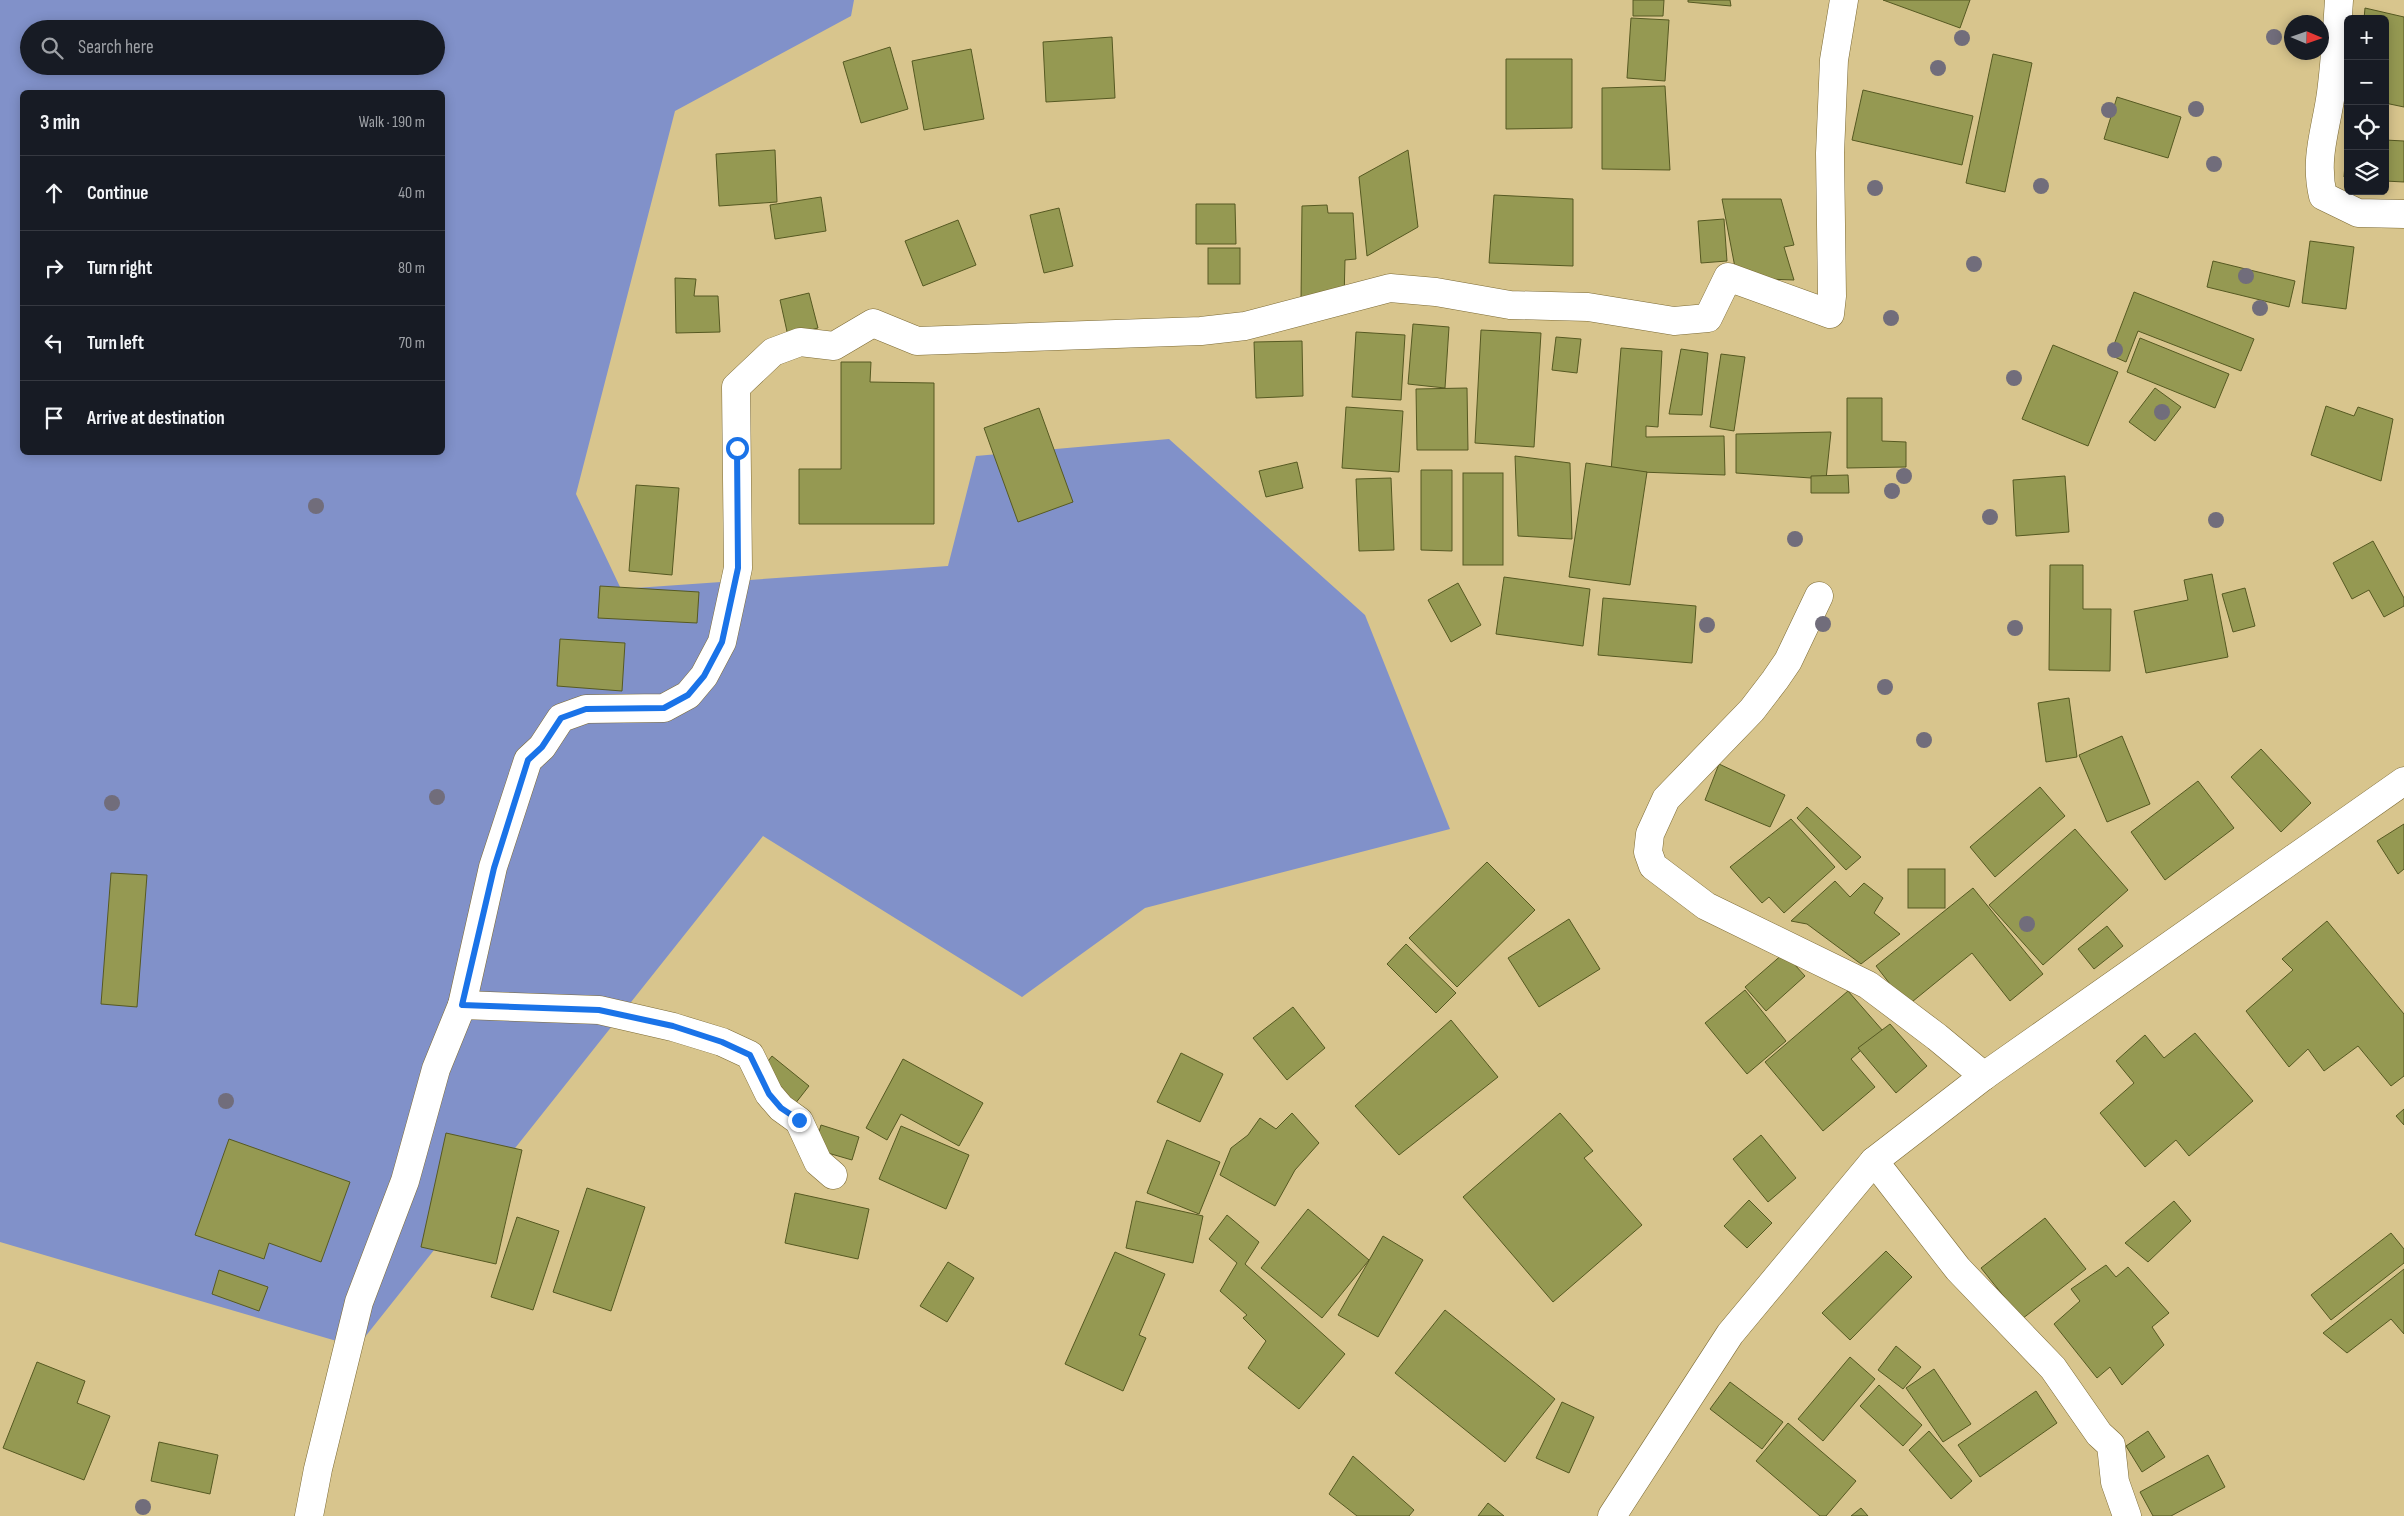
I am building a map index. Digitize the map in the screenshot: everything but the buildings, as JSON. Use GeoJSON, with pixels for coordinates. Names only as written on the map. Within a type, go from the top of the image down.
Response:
{"type":"FeatureCollection","features":[{"type":"Feature","properties":{"kind":"street"},"geometry":{"type":"LineString","coordinates":[[309,1516],[318,1469],[359,1302],[405,1181],[436,1068],[462,1005],[494,868],[528,760],[542,747],[561,718],[586,709],[664,708],[688,695],[704,676],[722,642],[738,568],[736,387],[773,352],[800,342],[834,346],[873,323],[918,341],[1201,331],[1245,326],[1390,288],[1436,292],[1510,305],[1588,308],[1674,321],[1708,318],[1728,277],[1830,314],[1832,296],[1830,153],[1834,60],[1844,0]]}},
{"type":"Feature","properties":{"kind":"street"},"geometry":{"type":"LineString","coordinates":[[2339,0],[2331,93],[2319,154],[2318,176],[2323,196],[2358,212],[2404,214]]}},
{"type":"Feature","properties":{"kind":"street"},"geometry":{"type":"LineString","coordinates":[[1819,596],[1788,661],[1775,680],[1752,710],[1666,800],[1650,834],[1648,852],[1653,866],[1706,906],[1868,985],[1937,1036],[1984,1076]]}},
{"type":"Feature","properties":{"kind":"street"},"geometry":{"type":"LineString","coordinates":[[1612,1516],[1730,1334],[1874,1161],[1984,1076],[2404,781]]}},
{"type":"Feature","properties":{"kind":"street"},"geometry":{"type":"LineString","coordinates":[[462,1005],[599,1010],[673,1026],[722,1042],[750,1055],[769,1094],[781,1108],[799,1120],[818,1162],[833,1175]]}},
{"type":"Feature","properties":{"kind":"street"},"geometry":{"type":"LineString","coordinates":[[1874,1161],[1958,1269],[2054,1368],[2099,1434],[2111,1445],[2115,1482],[2127,1516]]}},
{"type":"Feature","properties":{"kind":"shaded area"},"geometry":{"type":"Polygon","coordinates":[[[0,0],[854,0],[851,16],[675,111],[576,494],[621,589],[948,566],[976,456],[1169,439],[1365,615],[1450,829],[1145,908],[1022,997],[763,836],[357,1347],[0,1242],[0,0]]]}},
{"type":"Feature","properties":{"kind":"route"},"geometry":{"type":"LineString","coordinates":[[737,448],[736,528],[738,568],[722,642],[704,676],[688,695],[664,708],[586,709],[561,718],[542,747],[528,760],[494,868],[462,1005],[599,1010],[673,1026],[722,1042],[750,1055],[769,1094],[781,1108],[799,1120]]}}]}
